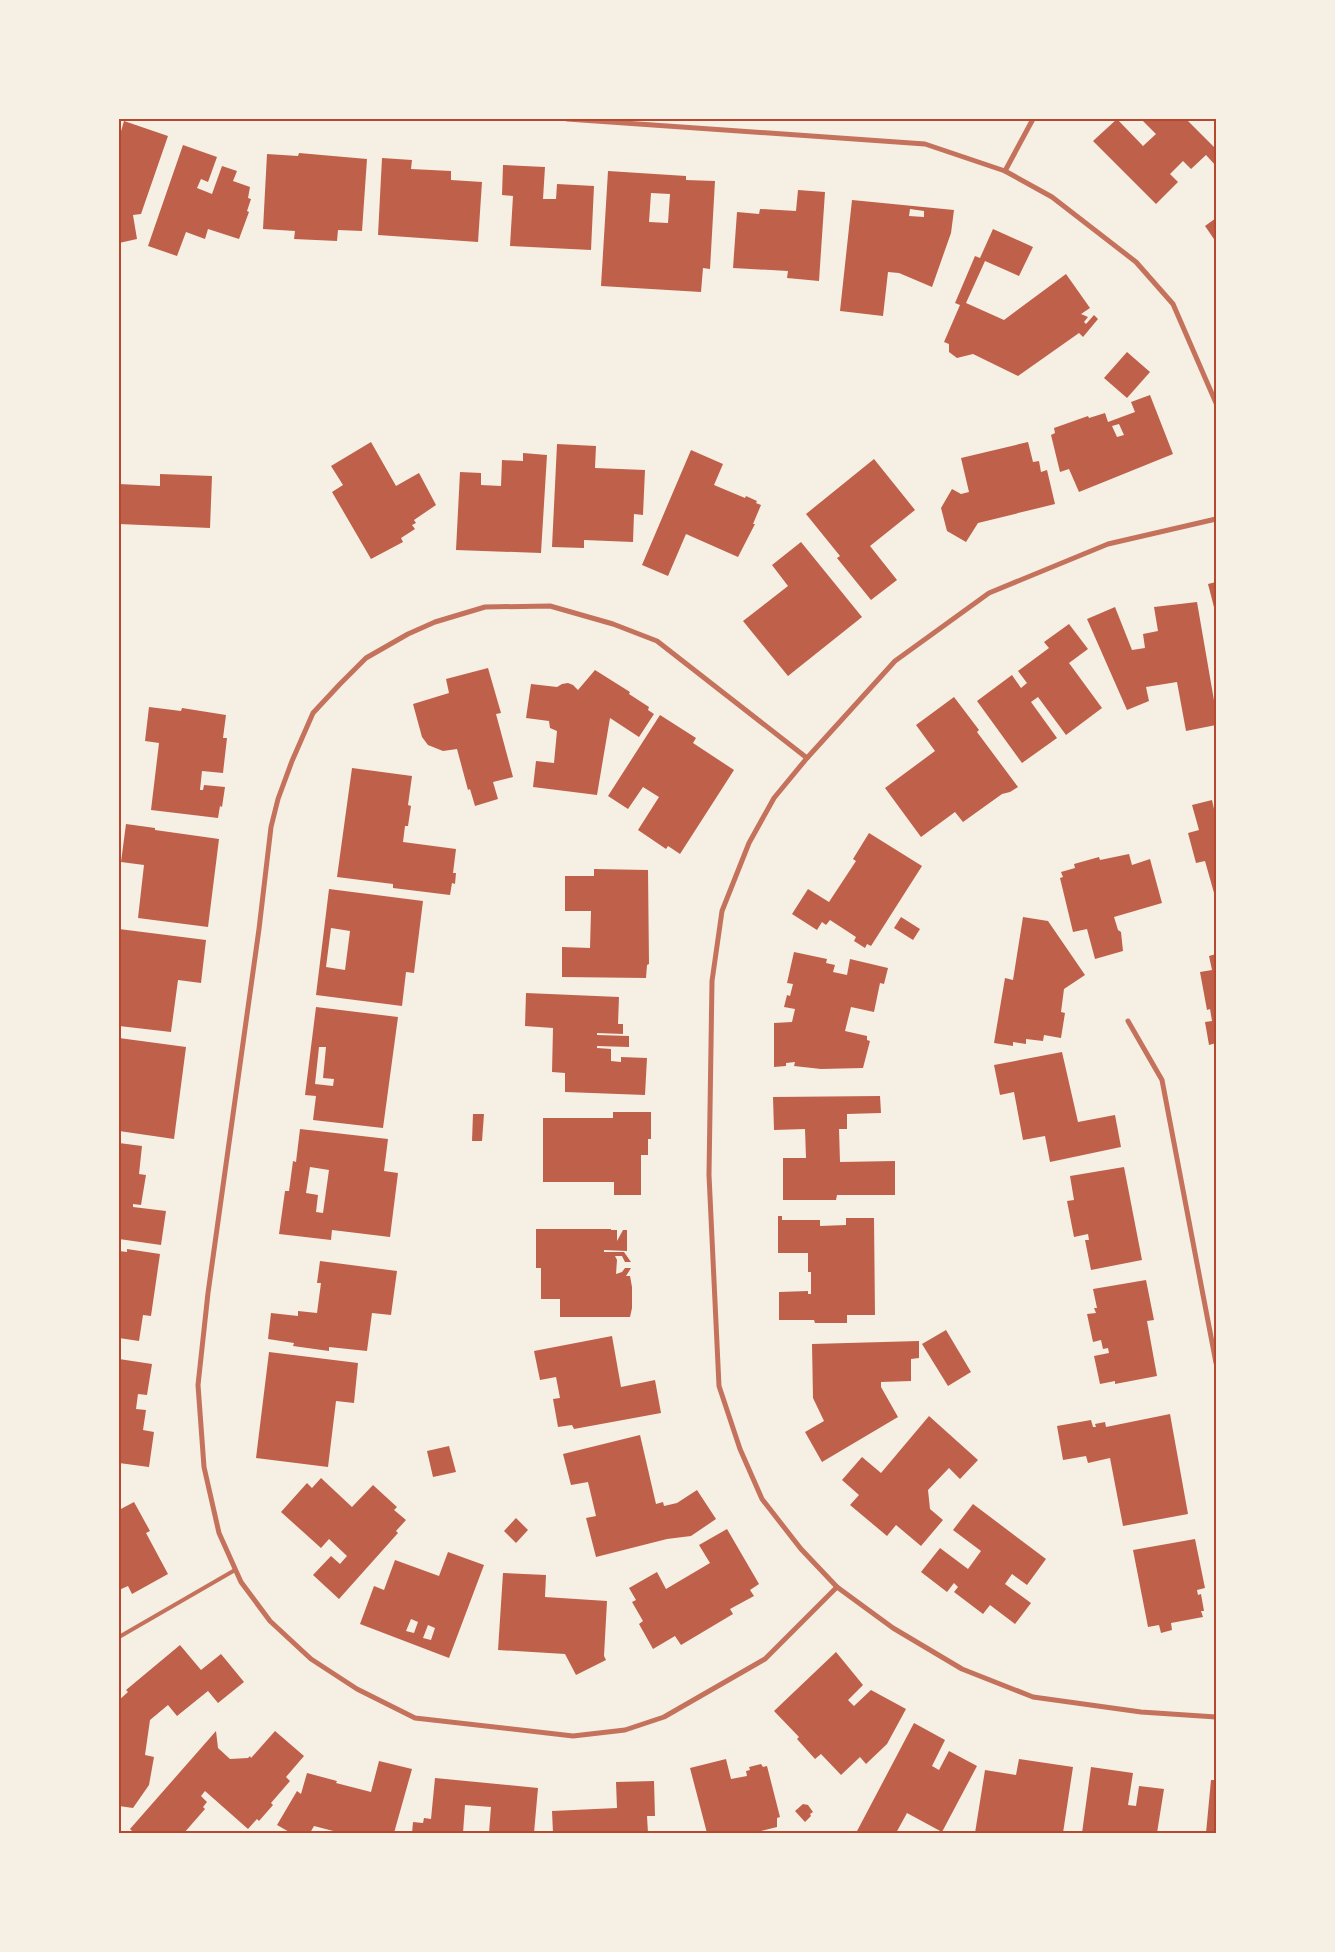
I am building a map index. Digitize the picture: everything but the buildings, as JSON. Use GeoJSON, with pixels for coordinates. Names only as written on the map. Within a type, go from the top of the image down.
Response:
{"type":"FeatureCollection","features":[{"type":"Feature","properties":{"kind":"street"},"geometry":{"type":"LineString","coordinates":[[567,119],[925,144],[1005,171],[1052,197],[1136,262],[1173,304],[1216,403]]}},
{"type":"Feature","properties":{"kind":"street"},"geometry":{"type":"LineString","coordinates":[[1005,171],[1033,119]]}},
{"type":"Feature","properties":{"kind":"street"},"geometry":{"type":"LineString","coordinates":[[1216,519],[1108,544],[989,593],[895,661],[807,758],[774,798],[749,844],[722,911],[712,980],[710,1176],[719,1386],[740,1449],[762,1499],[800,1549],[837,1587],[893,1628],[962,1668],[1033,1697],[1141,1712],[1216,1717]]}},
{"type":"Feature","properties":{"kind":"street"},"geometry":{"type":"LineString","coordinates":[[807,758],[657,642],[613,624],[550,606],[485,607],[435,622],[408,634],[366,658],[314,713],[292,761],[278,799],[271,827],[198,1385],[204,1467],[219,1533],[240,1582],[270,1621],[311,1659],[357,1689],[415,1718],[573,1736],[625,1730],[664,1717],[765,1659],[837,1587]]}},
{"type":"Feature","properties":{"kind":"street"},"geometry":{"type":"LineString","coordinates":[[1128,1021],[1162,1080],[1216,1363]]}},
{"type":"Feature","properties":{"kind":"lane"},"geometry":{"type":"LineString","coordinates":[[119,1637],[235,1570]]}}]}
